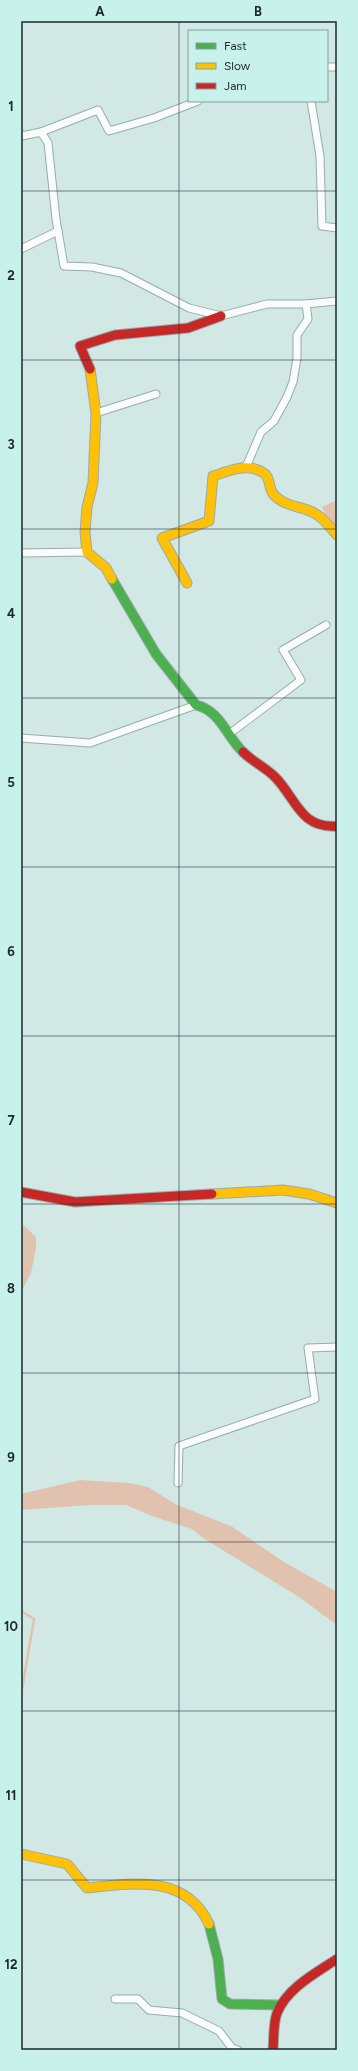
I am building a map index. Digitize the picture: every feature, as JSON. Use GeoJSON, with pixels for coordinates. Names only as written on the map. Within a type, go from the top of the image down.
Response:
{"type":"FeatureCollection","features":[{"type":"Feature","properties":{"kind":"street"},"geometry":{"type":"LineString","coordinates":[[21,134],[22,136],[41,132],[98,110],[109,131],[154,118],[195,102]]}},
{"type":"Feature","properties":{"kind":"street"},"geometry":{"type":"LineString","coordinates":[[311,102],[320,156],[322,226],[337,228]]}},
{"type":"Feature","properties":{"kind":"street"},"geometry":{"type":"LineString","coordinates":[[41,132],[48,143],[58,231],[64,266],[92,267],[121,273],[189,308],[221,316]]}},
{"type":"Feature","properties":{"kind":"street"},"geometry":{"type":"LineString","coordinates":[[21,249],[58,231]]}},
{"type":"Feature","properties":{"kind":"street"},"geometry":{"type":"LineString","coordinates":[[87,552],[85,532],[87,507],[93,483],[96,413],[90,368],[80,346],[115,335],[188,328],[221,316],[267,304],[306,304],[337,301]]}},
{"type":"Feature","properties":{"kind":"street"},"geometry":{"type":"LineString","coordinates":[[246,467],[261,432],[274,421],[293,382],[297,358],[297,335],[308,319],[306,304]]}},
{"type":"Feature","properties":{"kind":"street"},"geometry":{"type":"LineString","coordinates":[[96,413],[156,394]]}},
{"type":"Feature","properties":{"kind":"street"},"geometry":{"type":"LineString","coordinates":[[188,583],[162,538],[209,521],[213,476],[246,467],[262,472],[271,482],[274,495],[293,507],[310,511],[323,519],[337,535]]}},
{"type":"Feature","properties":{"kind":"street"},"geometry":{"type":"LineString","coordinates":[[21,553],[87,552],[106,568],[156,654],[196,705]]}},
{"type":"Feature","properties":{"kind":"street"},"geometry":{"type":"LineString","coordinates":[[229,734],[301,680],[283,650],[326,625]]}},
{"type":"Feature","properties":{"kind":"street"},"geometry":{"type":"LineString","coordinates":[[21,738],[90,743],[196,705],[202,706],[216,715],[240,751],[268,770],[305,819],[324,828],[337,826]]}},
{"type":"Feature","properties":{"kind":"street"},"geometry":{"type":"LineString","coordinates":[[21,1192],[75,1202],[283,1190],[309,1194],[337,1203]]}},
{"type":"Feature","properties":{"kind":"street"},"geometry":{"type":"LineString","coordinates":[[178,1483],[179,1446],[314,1399],[308,1348],[337,1347]]}},
{"type":"Feature","properties":{"kind":"street"},"geometry":{"type":"LineString","coordinates":[[21,1854],[67,1864],[87,1888],[147,1884],[178,1889],[199,1905],[212,1930],[220,1975],[222,1999],[230,2004],[280,2005]]}},
{"type":"Feature","properties":{"kind":"street"},"geometry":{"type":"LineString","coordinates":[[273,2050],[274,2021],[280,2005],[288,1996],[337,1959]]}},
{"type":"Feature","properties":{"kind":"street"},"geometry":{"type":"LineString","coordinates":[[115,1999],[138,1999],[149,2010],[182,2013],[219,2031],[232,2048],[238,2050]]}},
{"type":"Feature","properties":{"kind":"shaded area"},"geometry":{"type":"Polygon","coordinates":[[[337,500],[337,531],[334,533],[322,507],[337,500]]]}},
{"type":"Feature","properties":{"kind":"shaded area"},"geometry":{"type":"Polygon","coordinates":[[[21,1223],[36,1237],[36,1248],[31,1273],[21,1292],[21,1223]]]}},
{"type":"Feature","properties":{"kind":"shaded area"},"geometry":{"type":"Polygon","coordinates":[[[80,1480],[129,1483],[148,1487],[177,1505],[231,1526],[284,1562],[337,1592],[337,1625],[299,1597],[203,1538],[192,1529],[152,1516],[126,1505],[90,1505],[21,1510],[21,1494],[80,1480]]]}},
{"type":"Feature","properties":{"kind":"waterway"},"geometry":{"type":"LineString","coordinates":[[21,1611],[34,1619],[21,1695]]}},
{"type":"Feature","properties":{"kind":"traffic: fast"},"geometry":{"type":"LineString","coordinates":[[112,579],[156,654],[196,705],[212,713],[243,752]]}},
{"type":"Feature","properties":{"kind":"traffic: fast"},"geometry":{"type":"LineString","coordinates":[[209,1924],[218,1959],[222,1999],[230,2004],[280,2005]]}},
{"type":"Feature","properties":{"kind":"traffic: slow"},"geometry":{"type":"LineString","coordinates":[[90,369],[96,413],[93,483],[87,507],[85,532],[87,552],[106,568],[112,579]]}},
{"type":"Feature","properties":{"kind":"traffic: slow"},"geometry":{"type":"LineString","coordinates":[[187,583],[162,538],[209,521],[213,476],[228,471],[239,468],[250,468],[261,471],[269,480],[270,488],[274,495],[286,503],[318,515],[337,535]]}},
{"type":"Feature","properties":{"kind":"traffic: slow"},"geometry":{"type":"LineString","coordinates":[[212,1194],[283,1190],[309,1194],[337,1203]]}},
{"type":"Feature","properties":{"kind":"traffic: slow"},"geometry":{"type":"LineString","coordinates":[[21,1854],[67,1864],[87,1888],[122,1884],[139,1884],[156,1885],[172,1889],[187,1897],[199,1908],[209,1924]]}},
{"type":"Feature","properties":{"kind":"traffic: jam"},"geometry":{"type":"LineString","coordinates":[[90,369],[80,346],[115,335],[188,328],[221,316]]}},
{"type":"Feature","properties":{"kind":"traffic: jam"},"geometry":{"type":"LineString","coordinates":[[243,752],[275,777],[307,817],[315,823],[325,826],[337,826]]}},
{"type":"Feature","properties":{"kind":"traffic: jam"},"geometry":{"type":"LineString","coordinates":[[21,1192],[75,1202],[212,1194]]}},
{"type":"Feature","properties":{"kind":"traffic: jam"},"geometry":{"type":"LineString","coordinates":[[273,2050],[275,2022],[277,2013],[282,2004],[303,1982],[337,1959]]}}]}
